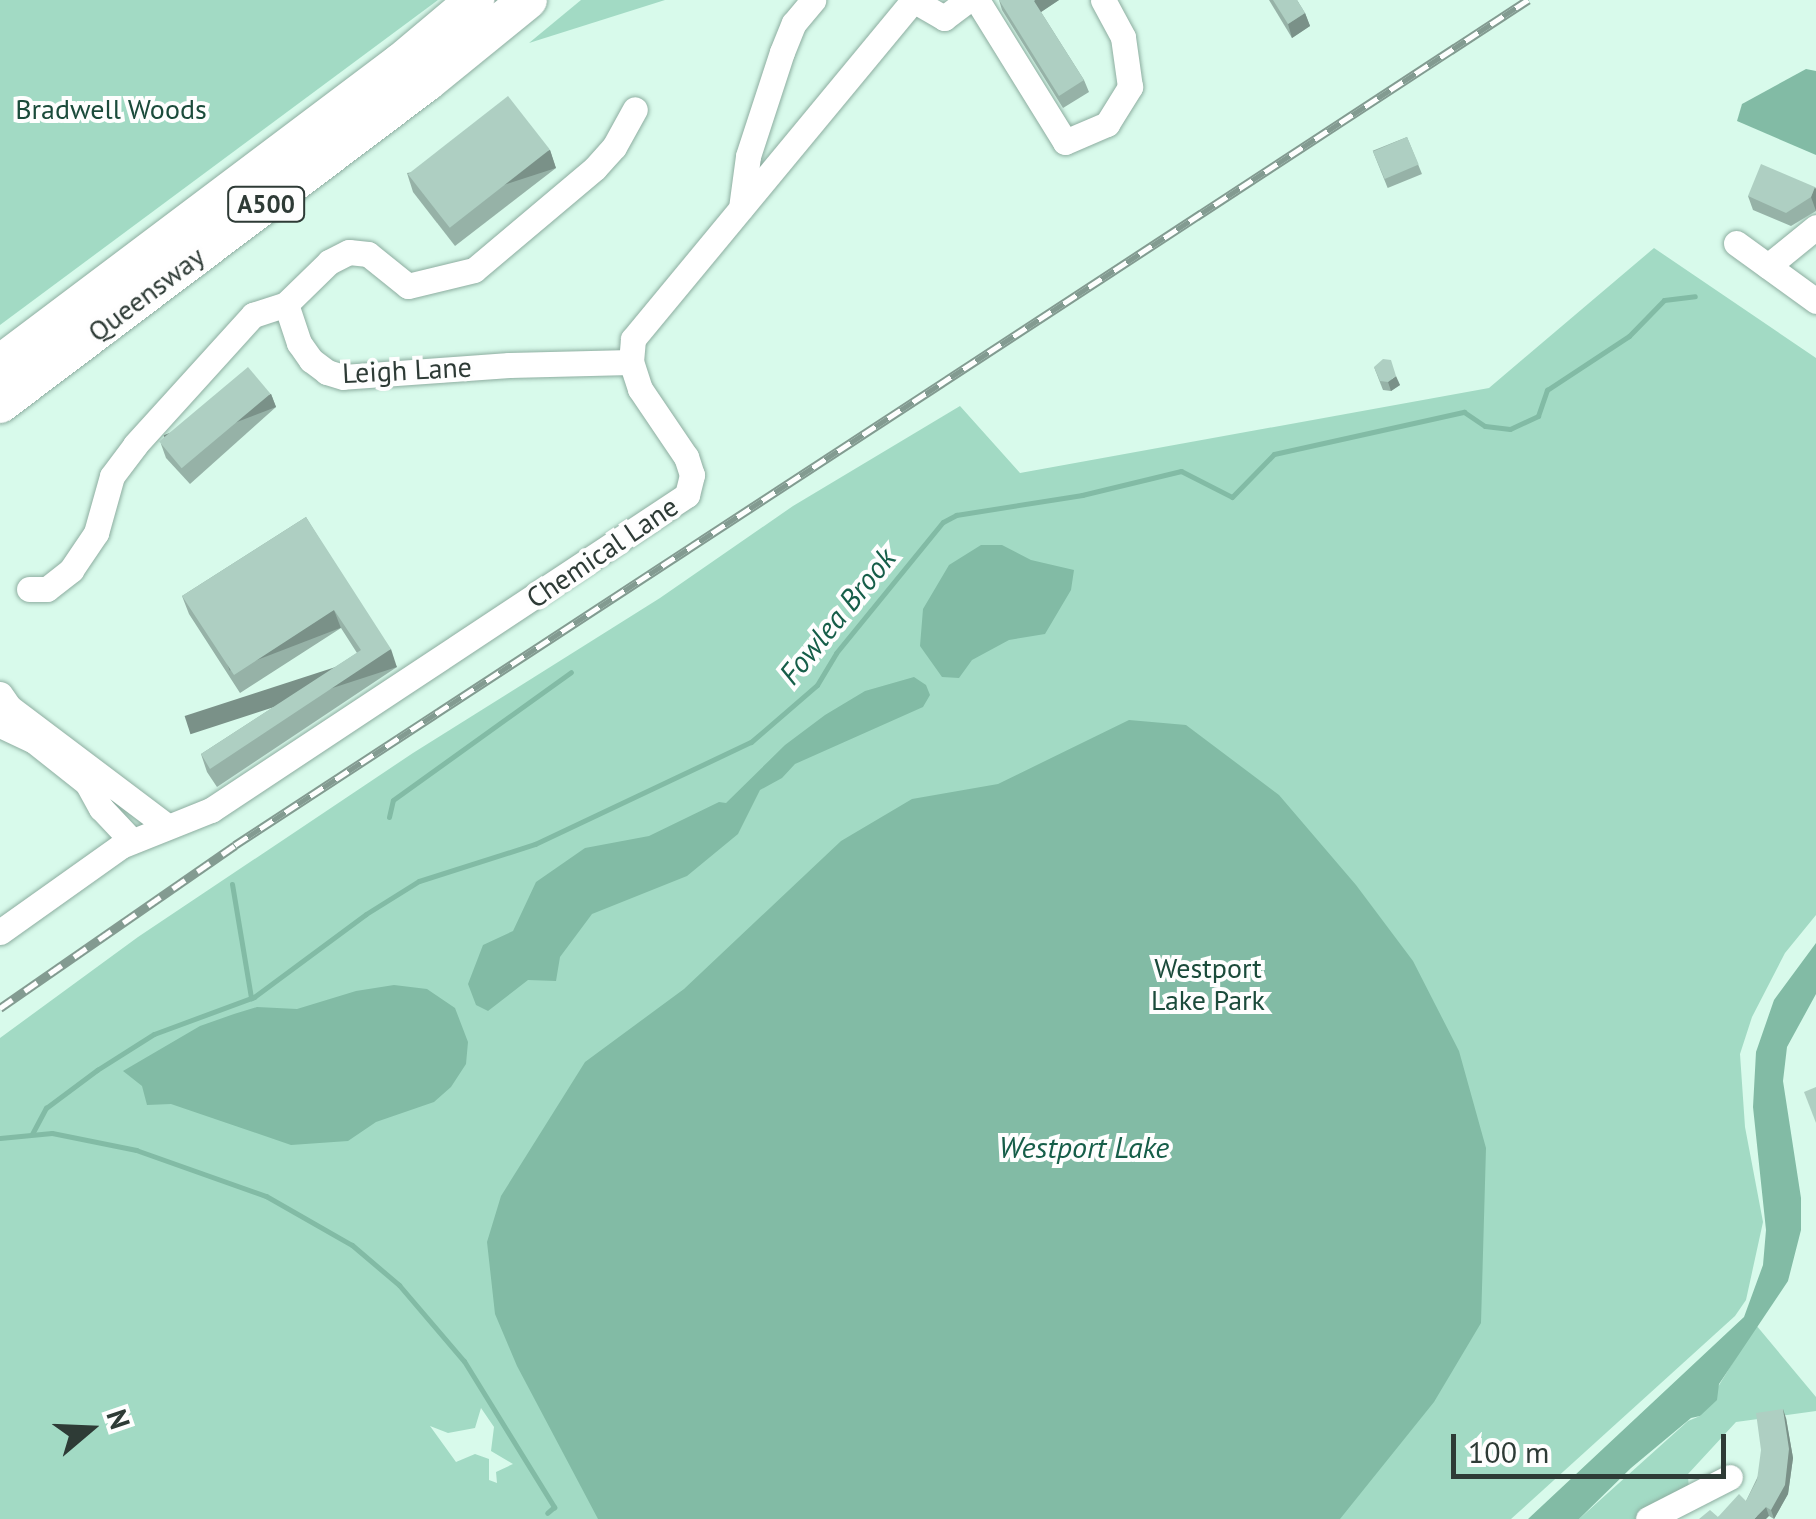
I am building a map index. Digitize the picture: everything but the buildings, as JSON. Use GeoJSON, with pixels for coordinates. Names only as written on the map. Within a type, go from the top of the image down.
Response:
{"type":"FeatureCollection","features":[{"type":"Feature","properties":{"kind":"highway","name":"Queensway"},"geometry":{"type":"LineString","coordinates":[[0,364],[401,62],[475,0]]}},
{"type":"Feature","properties":{"kind":"highway","name":"Queensway"},"geometry":{"type":"LineString","coordinates":[[0,404],[427,82],[528,0]]}},
{"type":"Feature","properties":{"kind":"street"},"geometry":{"type":"LineString","coordinates":[[741,208],[748,156],[782,52],[794,23],[814,0]]}},
{"type":"Feature","properties":{"kind":"street"},"geometry":{"type":"LineString","coordinates":[[631,362],[634,339],[913,0],[944,18],[968,0]]}},
{"type":"Feature","properties":{"kind":"street"},"geometry":{"type":"LineString","coordinates":[[976,0],[1064,142],[1107,124],[1130,87],[1122,37],[1103,0]]}},
{"type":"Feature","properties":{"kind":"street"},"geometry":{"type":"LineString","coordinates":[[29,589],[47,589],[72,570],[96,533],[112,476],[253,315],[286,304],[329,262],[350,252],[368,254],[408,286],[474,270],[595,168],[614,147],[636,109]]}},
{"type":"Feature","properties":{"kind":"street"},"geometry":{"type":"LineString","coordinates":[[1768,266],[1816,227]]}},
{"type":"Feature","properties":{"kind":"street"},"geometry":{"type":"LineString","coordinates":[[1736,243],[1816,301]]}},
{"type":"Feature","properties":{"kind":"street","name":"Leigh Lane"},"geometry":{"type":"LineString","coordinates":[[286,304],[305,352],[326,372],[342,378],[509,364],[631,362]]}},
{"type":"Feature","properties":{"kind":"street","name":"Chemical Lane"},"geometry":{"type":"LineString","coordinates":[[0,932],[132,841],[211,810],[686,495],[692,475],[686,456],[640,390],[631,362]]}},
{"type":"Feature","properties":{"kind":"street"},"geometry":{"type":"LineString","coordinates":[[0,694],[9,708],[167,826]]}},
{"type":"Feature","properties":{"kind":"street"},"geometry":{"type":"LineString","coordinates":[[0,725],[34,742],[87,783],[100,808],[132,841]]}},
{"type":"Feature","properties":{"kind":"street"},"geometry":{"type":"LineString","coordinates":[[1648,1519],[1715,1478]]}},
{"type":"Feature","properties":{"kind":"green space","name":"Bradwell Woods"},"geometry":{"type":"Polygon","coordinates":[[[0,0],[438,0],[0,325],[0,0]]]}},
{"type":"Feature","properties":{"kind":"green space"},"geometry":{"type":"Polygon","coordinates":[[[581,0],[665,0],[529,43],[581,0]]]}},
{"type":"Feature","properties":{"kind":"green space","name":"Westport Lake Park"},"geometry":{"type":"Polygon","coordinates":[[[1654,248],[1816,358],[1816,915],[1785,953],[1752,1017],[1740,1054],[1745,1127],[1763,1222],[1746,1300],[1735,1316],[1511,1519],[0,1519],[0,1038],[138,937],[413,753],[660,598],[793,506],[960,406],[1020,473],[1489,388],[1654,248]],[[481,1408],[475,1428],[448,1433],[430,1426],[456,1462],[475,1454],[489,1459],[489,1480],[497,1483],[496,1472],[513,1464],[491,1451],[494,1427],[481,1408]]]}},
{"type":"Feature","properties":{"kind":"green space"},"geometry":{"type":"Polygon","coordinates":[[[1756,1325],[1816,1397],[1816,1411],[1736,1422],[1688,1474],[1689,1492],[1638,1519],[1579,1519],[1688,1421],[1700,1416],[1756,1325]]]}},
{"type":"Feature","properties":{"kind":"water"},"geometry":{"type":"Polygon","coordinates":[[[1806,69],[1816,71],[1816,155],[1737,121],[1742,104],[1806,69]]]}},
{"type":"Feature","properties":{"kind":"water"},"geometry":{"type":"Polygon","coordinates":[[[981,545],[1002,545],[1031,560],[1074,570],[1071,590],[1045,634],[1009,640],[972,660],[959,678],[942,677],[920,646],[923,609],[949,565],[981,545]]]}},
{"type":"Feature","properties":{"kind":"water"},"geometry":{"type":"Polygon","coordinates":[[[914,677],[926,685],[930,695],[923,707],[795,764],[782,778],[760,790],[738,834],[687,876],[592,914],[560,957],[556,981],[528,980],[488,1011],[476,1005],[468,984],[483,945],[513,931],[536,882],[585,848],[649,836],[719,802],[726,803],[785,745],[825,715],[865,691],[914,677]]]}},
{"type":"Feature","properties":{"kind":"water","name":"Westport Lake"},"geometry":{"type":"Polygon","coordinates":[[[1129,720],[1186,725],[1279,795],[1356,885],[1413,961],[1459,1051],[1486,1148],[1481,1323],[1434,1402],[1340,1519],[598,1519],[517,1366],[495,1314],[487,1242],[501,1196],[585,1062],[684,989],[841,841],[912,799],[998,784],[1129,720]]]}},
{"type":"Feature","properties":{"kind":"water"},"geometry":{"type":"Polygon","coordinates":[[[1816,943],[1816,994],[1787,1047],[1783,1081],[1801,1198],[1801,1230],[1788,1281],[1719,1384],[1717,1400],[1700,1416],[1691,1418],[1631,1468],[1579,1519],[1528,1519],[1744,1317],[1763,1265],[1766,1230],[1753,1107],[1756,1052],[1774,1000],[1816,943]]]}},
{"type":"Feature","properties":{"kind":"water"},"geometry":{"type":"Polygon","coordinates":[[[394,985],[427,989],[455,1008],[468,1042],[466,1064],[451,1087],[434,1102],[376,1122],[348,1141],[291,1145],[171,1104],[147,1105],[142,1086],[123,1071],[200,1026],[234,1014],[257,1007],[297,1009],[356,991],[394,985]]]}},
{"type":"Feature","properties":{"kind":"waterway","name":"Fowlea Brook"},"geometry":{"type":"LineString","coordinates":[[32,1134],[46,1108],[97,1070],[154,1034],[254,997],[366,914],[419,881],[535,844],[751,742],[817,685],[836,653],[943,522],[956,515],[1082,495],[1181,471],[1232,497],[1274,454],[1464,412],[1485,426],[1510,429],[1538,416],[1547,390],[1629,336],[1664,300],[1695,296]]}},
{"type":"Feature","properties":{"kind":"waterway"},"geometry":{"type":"LineString","coordinates":[[389,817],[393,800],[571,672]]}},
{"type":"Feature","properties":{"kind":"waterway"},"geometry":{"type":"LineString","coordinates":[[232,884],[251,998]]}},
{"type":"Feature","properties":{"kind":"waterway"},"geometry":{"type":"LineString","coordinates":[[0,1138],[52,1133],[136,1150],[266,1196],[352,1245],[399,1285],[464,1361],[554,1507],[547,1513]]}},
{"type":"Feature","properties":{"kind":"railway"},"geometry":{"type":"LineString","coordinates":[[0,1008],[235,845],[1528,0]]}}]}
